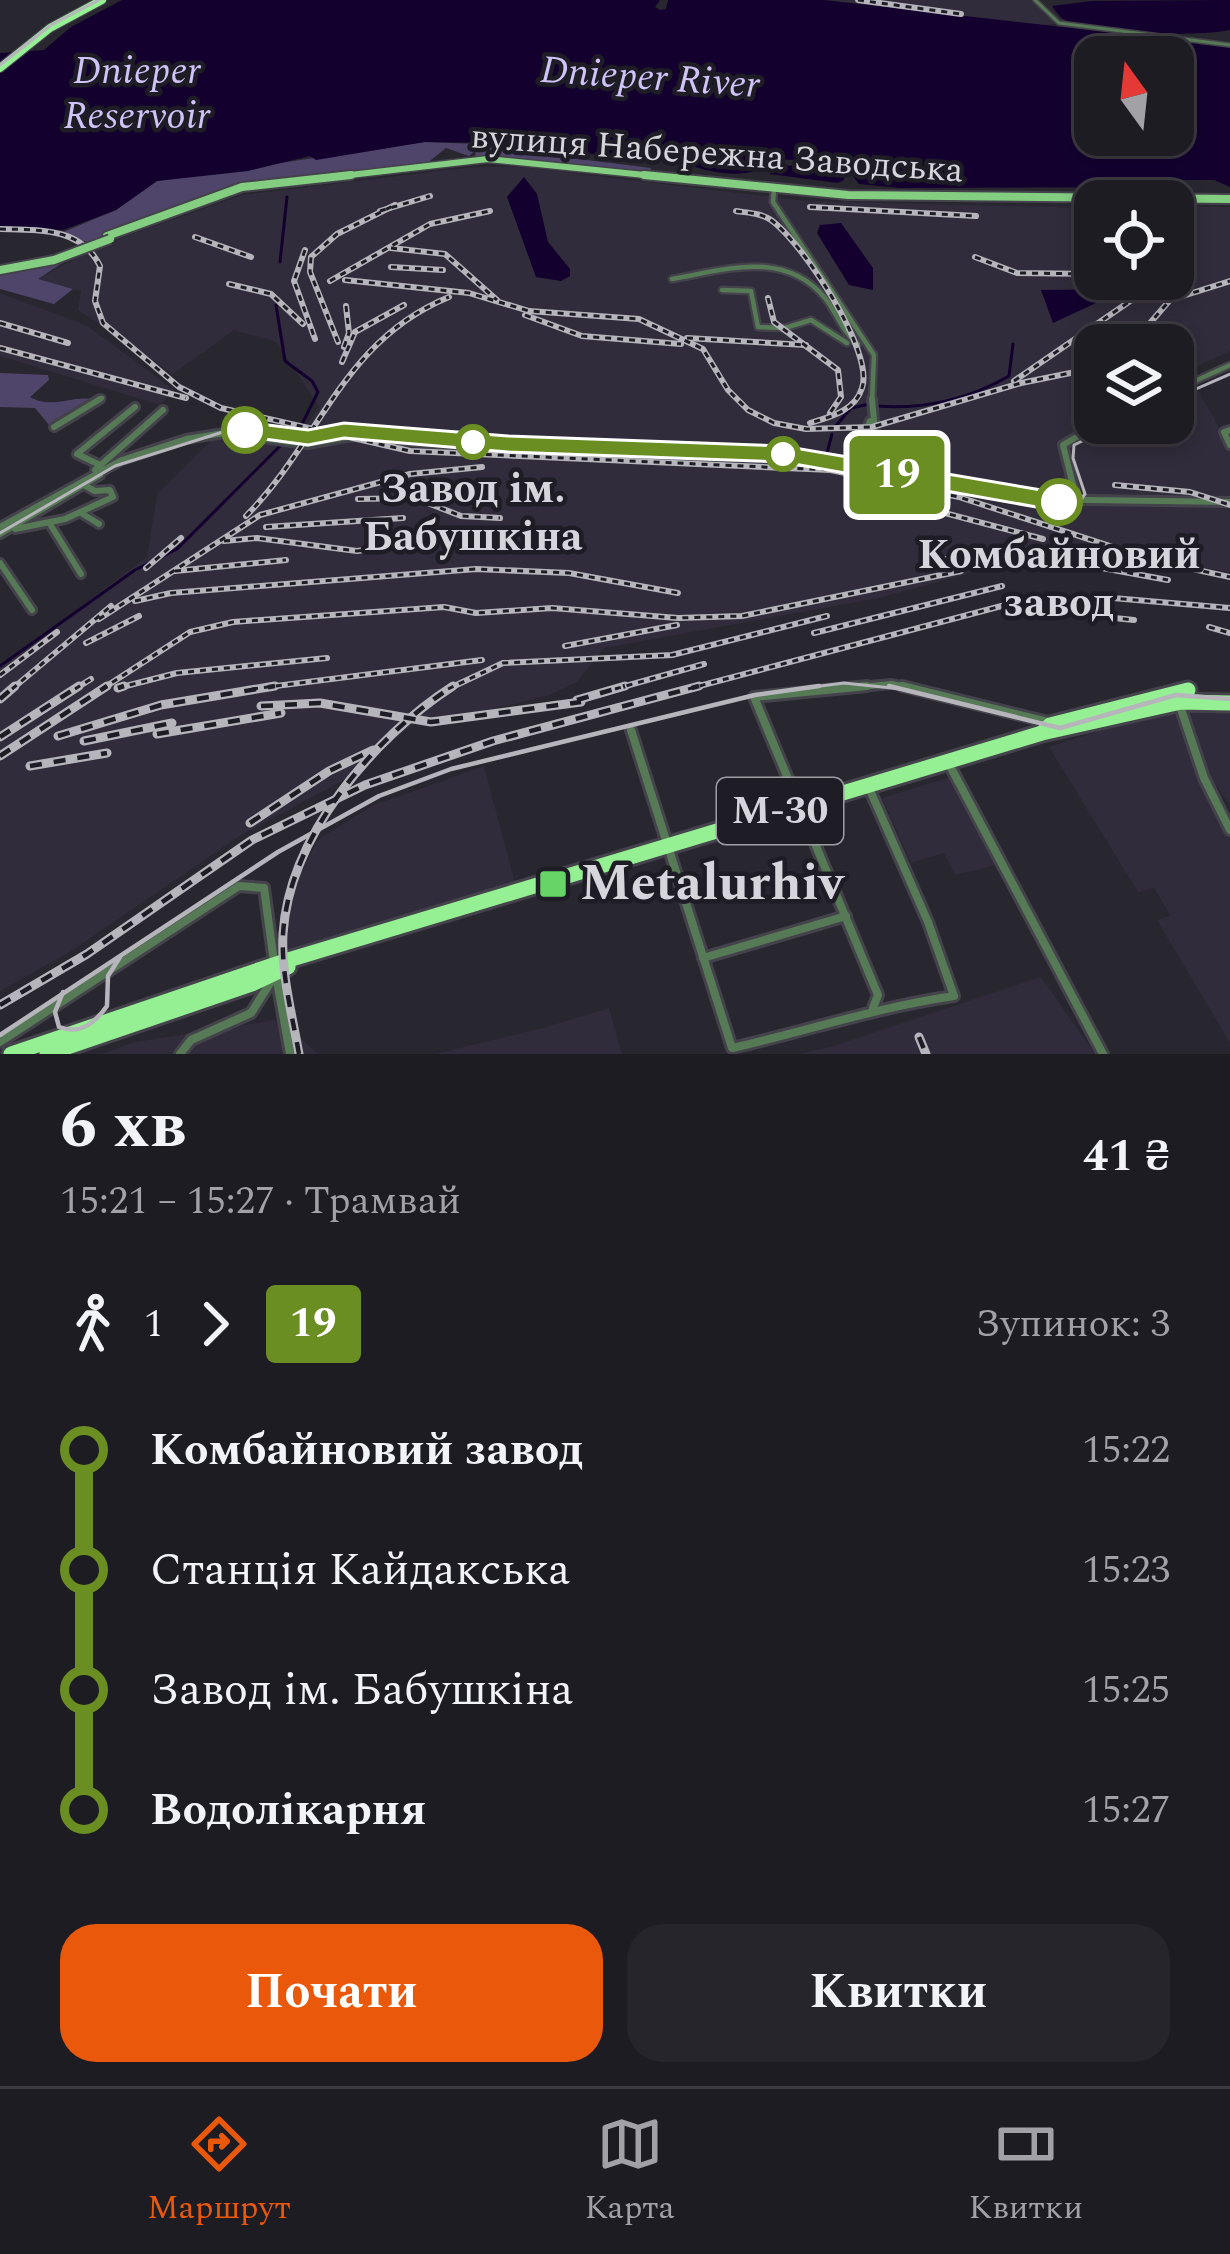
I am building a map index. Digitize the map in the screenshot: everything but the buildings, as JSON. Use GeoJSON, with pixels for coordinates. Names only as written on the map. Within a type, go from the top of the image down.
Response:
{"type":"FeatureCollection","features":[{"type":"Feature","properties":{"kind":"highway"},"geometry":{"type":"LineString","coordinates":[[0,65],[50,23],[98,0]]}},
{"type":"Feature","properties":{"kind":"highway","name":"М-30"},"geometry":{"type":"LineString","coordinates":[[1041,726],[1073,730],[1176,695]]}},
{"type":"Feature","properties":{"kind":"highway","name":"М-30"},"geometry":{"type":"LineString","coordinates":[[47,1054],[310,955],[947,761],[1041,726],[1176,695],[1230,698]]}},
{"type":"Feature","properties":{"kind":"highway","name":"М-30"},"geometry":{"type":"LineString","coordinates":[[11,1054],[276,970]]}},
{"type":"Feature","properties":{"kind":"main road","name":"вулиця Набережна Заводська"},"geometry":{"type":"LineString","coordinates":[[0,269],[53,258],[254,189],[487,163],[924,202],[1074,203]]}},
{"type":"Feature","properties":{"kind":"main road","name":"вулиця Набережна Заводська"},"geometry":{"type":"LineString","coordinates":[[773,191],[945,199],[1230,201]]}},
{"type":"Feature","properties":{"kind":"main road","name":"вулиця Набережна Заводська"},"geometry":{"type":"LineString","coordinates":[[1194,202],[1230,201]]}},
{"type":"Feature","properties":{"kind":"street"},"geometry":{"type":"LineString","coordinates":[[1036,0],[1059,23],[1230,45]]}},
{"type":"Feature","properties":{"kind":"street"},"geometry":{"type":"LineString","coordinates":[[773,191],[773,202],[875,359],[871,418],[877,453],[866,472]]}},
{"type":"Feature","properties":{"kind":"street"},"geometry":{"type":"LineString","coordinates":[[672,279],[745,263],[791,271],[814,286],[854,345]]}},
{"type":"Feature","properties":{"kind":"street"},"geometry":{"type":"LineString","coordinates":[[722,290],[751,291],[758,327],[785,328],[808,320],[854,345],[869,344]]}},
{"type":"Feature","properties":{"kind":"street"},"geometry":{"type":"LineString","coordinates":[[1194,382],[1230,365]]}},
{"type":"Feature","properties":{"kind":"street"},"geometry":{"type":"LineString","coordinates":[[54,427],[102,398]]}},
{"type":"Feature","properties":{"kind":"street"},"geometry":{"type":"LineString","coordinates":[[100,465],[77,454],[135,407]]}},
{"type":"Feature","properties":{"kind":"street"},"geometry":{"type":"LineString","coordinates":[[86,481],[163,410]]}},
{"type":"Feature","properties":{"kind":"street"},"geometry":{"type":"LineString","coordinates":[[866,472],[857,452],[871,418]]}},
{"type":"Feature","properties":{"kind":"street"},"geometry":{"type":"LineString","coordinates":[[1230,430],[1224,431],[1230,445]]}},
{"type":"Feature","properties":{"kind":"street"},"geometry":{"type":"LineString","coordinates":[[2,531],[115,467],[213,434],[255,434],[303,443],[360,436],[473,446],[774,458],[1001,497],[1230,502]]}},
{"type":"Feature","properties":{"kind":"street"},"geometry":{"type":"LineString","coordinates":[[1073,499],[1077,488],[1063,446],[1074,435]]}},
{"type":"Feature","properties":{"kind":"street"},"geometry":{"type":"LineString","coordinates":[[2,531],[50,524],[108,501],[113,492],[86,481]]}},
{"type":"Feature","properties":{"kind":"street"},"geometry":{"type":"LineString","coordinates":[[81,513],[99,524]]}},
{"type":"Feature","properties":{"kind":"street"},"geometry":{"type":"LineString","coordinates":[[50,524],[81,574]]}},
{"type":"Feature","properties":{"kind":"street"},"geometry":{"type":"LineString","coordinates":[[0,563],[32,610]]}},
{"type":"Feature","properties":{"kind":"street"},"geometry":{"type":"LineString","coordinates":[[874,1008],[878,995],[754,697],[892,683],[1041,726]]}},
{"type":"Feature","properties":{"kind":"street"},"geometry":{"type":"LineString","coordinates":[[1176,695],[1204,778],[1230,830]]}},
{"type":"Feature","properties":{"kind":"street"},"geometry":{"type":"LineString","coordinates":[[631,730],[732,1048],[824,1027],[874,1008],[954,996],[956,990],[868,785]]}},
{"type":"Feature","properties":{"kind":"street"},"geometry":{"type":"LineString","coordinates":[[947,761],[1103,1054]]}},
{"type":"Feature","properties":{"kind":"street"},"geometry":{"type":"LineString","coordinates":[[0,1042],[239,886],[264,888],[290,1054]]}},
{"type":"Feature","properties":{"kind":"street"},"geometry":{"type":"LineString","coordinates":[[703,958],[846,916]]}},
{"type":"Feature","properties":{"kind":"street"},"geometry":{"type":"LineString","coordinates":[[180,1054],[191,1040],[251,1013],[276,970]]}},
{"type":"Feature","properties":{"kind":"shaded area"},"geometry":{"type":"Polygon","coordinates":[[[824,0],[1034,0],[1057,24],[1035,25],[824,0]]]}},
{"type":"Feature","properties":{"kind":"shaded area"},"geometry":{"type":"Polygon","coordinates":[[[424,142],[505,145],[507,150],[651,168],[649,173],[495,158],[500,153],[491,151],[486,158],[475,158],[476,150],[469,156],[446,148],[426,164],[217,193],[87,242],[61,233],[116,210],[157,181],[424,142]]]}},
{"type":"Feature","properties":{"kind":"shaded area"},"geometry":{"type":"Polygon","coordinates":[[[473,167],[521,167],[807,201],[1074,207],[1074,300],[1194,300],[1194,207],[1230,207],[1230,351],[1194,368],[1194,324],[1074,324],[1074,444],[1194,444],[1194,383],[1223,434],[1230,435],[1230,572],[1156,560],[997,566],[879,598],[604,648],[577,682],[547,696],[459,717],[419,720],[344,780],[238,837],[70,952],[0,991],[0,666],[147,557],[157,494],[214,438],[294,443],[319,407],[276,342],[234,330],[173,374],[78,310],[81,291],[37,280],[96,247],[242,195],[473,167]]]}},
{"type":"Feature","properties":{"kind":"shaded area"},"geometry":{"type":"Polygon","coordinates":[[[76,254],[38,279],[73,289],[54,304],[0,289],[0,272],[76,254]]]}},
{"type":"Feature","properties":{"kind":"shaded area"},"geometry":{"type":"Polygon","coordinates":[[[0,293],[86,325],[174,390],[160,405],[0,356],[0,293]]]}},
{"type":"Feature","properties":{"kind":"shaded area"},"geometry":{"type":"Polygon","coordinates":[[[0,373],[48,375],[49,380],[30,397],[39,401],[102,401],[53,430],[35,408],[0,407],[0,373]]]}},
{"type":"Feature","properties":{"kind":"shaded area"},"geometry":{"type":"Polygon","coordinates":[[[1172,708],[1230,840],[1230,1043],[1157,920],[1171,916],[1154,888],[1138,892],[1049,747],[1172,708]]]}},
{"type":"Feature","properties":{"kind":"shaded area"},"geometry":{"type":"Polygon","coordinates":[[[1183,711],[1230,711],[1230,804],[1201,766],[1183,711]]]}},
{"type":"Feature","properties":{"kind":"shaded area"},"geometry":{"type":"Polygon","coordinates":[[[484,766],[515,883],[287,955],[289,909],[299,874],[319,839],[372,806],[484,766]]]}},
{"type":"Feature","properties":{"kind":"shaded area"},"geometry":{"type":"Polygon","coordinates":[[[950,777],[995,865],[955,875],[944,853],[911,863],[882,798],[950,777]]]}},
{"type":"Feature","properties":{"kind":"shaded area"},"geometry":{"type":"Polygon","coordinates":[[[1041,977],[1095,1054],[800,1054],[833,1046],[1041,977]]]}},
{"type":"Feature","properties":{"kind":"shaded area"},"geometry":{"type":"Polygon","coordinates":[[[609,1008],[622,1054],[435,1054],[543,1028],[609,1008]]]}},
{"type":"Feature","properties":{"kind":"shaded area"},"geometry":{"type":"Polygon","coordinates":[[[281,1019],[318,1054],[103,1054],[135,1042],[281,1019]]]}},
{"type":"Feature","properties":{"kind":"water","name":"Dnieper Reservoir"},"geometry":{"type":"Polygon","coordinates":[[[122,0],[660,0],[655,7],[660,10],[666,9],[668,0],[824,0],[1142,36],[1074,36],[1074,156],[1194,156],[1194,42],[1230,46],[1230,187],[1214,180],[1074,180],[1074,187],[900,188],[859,184],[846,167],[844,180],[838,183],[770,174],[771,166],[831,165],[801,160],[771,161],[754,171],[734,174],[697,168],[668,154],[648,161],[585,153],[573,145],[521,148],[514,143],[425,142],[157,181],[116,210],[63,230],[0,226],[0,53],[44,50],[71,27],[122,0]]]}},
{"type":"Feature","properties":{"kind":"water"},"geometry":{"type":"Polygon","coordinates":[[[1230,0],[1230,30],[1196,33],[1078,25],[1059,16],[1052,6],[1091,1],[1230,0]]]}},
{"type":"Feature","properties":{"kind":"water"},"geometry":{"type":"Polygon","coordinates":[[[524,177],[537,194],[548,242],[570,269],[570,276],[561,281],[536,277],[507,197],[524,177]]]}},
{"type":"Feature","properties":{"kind":"water"},"geometry":{"type":"Polygon","coordinates":[[[841,223],[873,268],[873,290],[849,285],[817,233],[820,225],[841,223]]]}},
{"type":"Feature","properties":{"kind":"water"},"geometry":{"type":"Polygon","coordinates":[[[1041,290],[1074,290],[1074,300],[1102,300],[1053,323],[1041,290]]]}},
{"type":"Feature","properties":{"kind":"waterway"},"geometry":{"type":"LineString","coordinates":[[280,262],[287,197]]}},
{"type":"Feature","properties":{"kind":"waterway"},"geometry":{"type":"LineString","coordinates":[[276,305],[285,361],[312,381],[318,392],[301,426]]}},
{"type":"Feature","properties":{"kind":"waterway"},"geometry":{"type":"LineString","coordinates":[[877,406],[928,404],[994,384],[1009,376],[1013,344]]}},
{"type":"Feature","properties":{"kind":"waterway"},"geometry":{"type":"LineString","coordinates":[[834,428],[851,408],[869,404]]}},
{"type":"Feature","properties":{"kind":"waterway"},"geometry":{"type":"LineString","coordinates":[[827,453],[832,434]]}},
{"type":"Feature","properties":{"kind":"waterway"},"geometry":{"type":"LineString","coordinates":[[0,666],[135,570],[177,549],[289,437]]}},
{"type":"Feature","properties":{"kind":"tram line"},"geometry":{"type":"LineString","coordinates":[[0,65],[51,25],[99,0]]}},
{"type":"Feature","properties":{"kind":"tram line"},"geometry":{"type":"LineString","coordinates":[[1194,390],[1230,374]]}},
{"type":"Feature","properties":{"kind":"tram line","name":"19"},"geometry":{"type":"LineString","coordinates":[[245,430],[308,437],[344,430],[508,444],[783,454],[1059,502]]}},
{"type":"Feature","properties":{"kind":"tram line"},"geometry":{"type":"LineString","coordinates":[[0,533],[115,466],[226,431],[308,439],[341,432],[507,446],[775,455],[1067,504],[1079,502],[1085,494],[1073,458],[1076,444]]}},
{"type":"Feature","properties":{"kind":"tram line"},"geometry":{"type":"LineString","coordinates":[[804,688],[844,683],[901,689]]}},
{"type":"Feature","properties":{"kind":"tram line"},"geometry":{"type":"LineString","coordinates":[[804,688],[819,686]]}},
{"type":"Feature","properties":{"kind":"tram line"},"geometry":{"type":"LineString","coordinates":[[889,686],[1060,728],[1176,695],[1230,699]]}},
{"type":"Feature","properties":{"kind":"tram line"},"geometry":{"type":"LineString","coordinates":[[62,994],[278,852],[379,796],[451,769],[755,695],[804,688]]}},
{"type":"Feature","properties":{"kind":"tram line"},"geometry":{"type":"LineString","coordinates":[[797,689],[804,688]]}},
{"type":"Feature","properties":{"kind":"tram line"},"geometry":{"type":"LineString","coordinates":[[62,994],[55,1012],[59,1027],[86,1026],[107,1006],[108,976],[120,957]]}},
{"type":"Feature","properties":{"kind":"tram line"},"geometry":{"type":"LineString","coordinates":[[0,1035],[62,994]]}},
{"type":"Feature","properties":{"kind":"railway"},"geometry":{"type":"LineString","coordinates":[[858,0],[961,14]]}},
{"type":"Feature","properties":{"kind":"railway"},"geometry":{"type":"LineString","coordinates":[[388,209],[430,196]]}},
{"type":"Feature","properties":{"kind":"railway"},"geometry":{"type":"LineString","coordinates":[[388,209],[395,205]]}},
{"type":"Feature","properties":{"kind":"railway"},"geometry":{"type":"LineString","coordinates":[[810,207],[976,216]]}},
{"type":"Feature","properties":{"kind":"railway"},"geometry":{"type":"LineString","coordinates":[[338,342],[310,272],[311,257],[337,234],[388,209]]}},
{"type":"Feature","properties":{"kind":"railway"},"geometry":{"type":"LineString","coordinates":[[380,211],[388,209]]}},
{"type":"Feature","properties":{"kind":"railway"},"geometry":{"type":"LineString","coordinates":[[330,281],[430,224],[490,211]]}},
{"type":"Feature","properties":{"kind":"railway"},"geometry":{"type":"LineString","coordinates":[[736,211],[767,218],[800,250],[833,299],[858,350],[863,371],[859,396],[841,412],[810,423]]}},
{"type":"Feature","properties":{"kind":"railway"},"geometry":{"type":"LineString","coordinates":[[0,229],[57,233],[82,244],[100,266],[95,301],[103,323],[179,387],[221,408],[313,429]]}},
{"type":"Feature","properties":{"kind":"railway"},"geometry":{"type":"LineString","coordinates":[[195,237],[251,257]]}},
{"type":"Feature","properties":{"kind":"railway"},"geometry":{"type":"LineString","coordinates":[[391,248],[445,254],[497,300]]}},
{"type":"Feature","properties":{"kind":"railway"},"geometry":{"type":"LineString","coordinates":[[305,250],[294,281],[315,339]]}},
{"type":"Feature","properties":{"kind":"railway"},"geometry":{"type":"LineString","coordinates":[[975,257],[1017,273],[1074,274]]}},
{"type":"Feature","properties":{"kind":"railway"},"geometry":{"type":"LineString","coordinates":[[391,267],[443,270]]}},
{"type":"Feature","properties":{"kind":"railway"},"geometry":{"type":"LineString","coordinates":[[345,280],[469,293],[529,311],[639,319],[703,349],[728,390],[748,410],[774,423],[806,429],[872,427],[1074,372]]}},
{"type":"Feature","properties":{"kind":"railway"},"geometry":{"type":"LineString","coordinates":[[1149,324],[1170,300],[1230,281]]}},
{"type":"Feature","properties":{"kind":"railway"},"geometry":{"type":"LineString","coordinates":[[229,284],[271,294],[303,324]]}},
{"type":"Feature","properties":{"kind":"railway"},"geometry":{"type":"LineString","coordinates":[[313,429],[358,365],[383,339],[449,297]]}},
{"type":"Feature","properties":{"kind":"railway"},"geometry":{"type":"LineString","coordinates":[[768,298],[774,322],[805,345]]}},
{"type":"Feature","properties":{"kind":"railway"},"geometry":{"type":"LineString","coordinates":[[1014,381],[1132,300]]}},
{"type":"Feature","properties":{"kind":"railway"},"geometry":{"type":"LineString","coordinates":[[342,362],[355,332],[404,305]]}},
{"type":"Feature","properties":{"kind":"railway"},"geometry":{"type":"LineString","coordinates":[[344,347],[349,333],[346,306]]}},
{"type":"Feature","properties":{"kind":"railway"},"geometry":{"type":"LineString","coordinates":[[525,315],[582,336],[681,344]]}},
{"type":"Feature","properties":{"kind":"railway"},"geometry":{"type":"LineString","coordinates":[[0,323],[68,343]]}},
{"type":"Feature","properties":{"kind":"railway"},"geometry":{"type":"LineString","coordinates":[[687,338],[805,345]]}},
{"type":"Feature","properties":{"kind":"railway"},"geometry":{"type":"LineString","coordinates":[[805,345],[838,370],[841,397],[830,413]]}},
{"type":"Feature","properties":{"kind":"railway"},"geometry":{"type":"LineString","coordinates":[[0,348],[186,398]]}},
{"type":"Feature","properties":{"kind":"railway"},"geometry":{"type":"LineString","coordinates":[[246,516],[313,429]]}},
{"type":"Feature","properties":{"kind":"railway"},"geometry":{"type":"LineString","coordinates":[[313,429],[410,451],[831,470],[959,497],[1156,561],[1230,577]]}},
{"type":"Feature","properties":{"kind":"railway"},"geometry":{"type":"LineString","coordinates":[[99,619],[260,515],[410,474],[482,467]]}},
{"type":"Feature","properties":{"kind":"railway"},"geometry":{"type":"LineString","coordinates":[[1115,485],[1190,492],[1230,505]]}},
{"type":"Feature","properties":{"kind":"railway"},"geometry":{"type":"LineString","coordinates":[[358,499],[415,498],[461,516],[500,518]]}},
{"type":"Feature","properties":{"kind":"railway"},"geometry":{"type":"LineString","coordinates":[[892,499],[1043,539]]}},
{"type":"Feature","properties":{"kind":"railway"},"geometry":{"type":"LineString","coordinates":[[266,527],[403,518]]}},
{"type":"Feature","properties":{"kind":"railway"},"geometry":{"type":"LineString","coordinates":[[146,568],[181,538]]}},
{"type":"Feature","properties":{"kind":"railway"},"geometry":{"type":"LineString","coordinates":[[224,541],[257,538],[357,551],[435,541]]}},
{"type":"Feature","properties":{"kind":"railway"},"geometry":{"type":"LineString","coordinates":[[937,560],[1036,550],[1098,556]]}},
{"type":"Feature","properties":{"kind":"railway"},"geometry":{"type":"LineString","coordinates":[[175,571],[286,560]]}},
{"type":"Feature","properties":{"kind":"railway"},"geometry":{"type":"LineString","coordinates":[[1080,564],[1168,580]]}},
{"type":"Feature","properties":{"kind":"railway"},"geometry":{"type":"LineString","coordinates":[[135,601],[171,593],[476,569],[569,573],[678,593]]}},
{"type":"Feature","properties":{"kind":"railway"},"geometry":{"type":"LineString","coordinates":[[102,689],[190,632],[233,622],[444,607],[476,613],[552,608],[678,618],[742,616],[961,571]]}},
{"type":"Feature","properties":{"kind":"railway"},"geometry":{"type":"LineString","coordinates":[[814,633],[1002,586]]}},
{"type":"Feature","properties":{"kind":"railway"},"geometry":{"type":"LineString","coordinates":[[688,689],[1009,604],[1101,597],[1230,608]]}},
{"type":"Feature","properties":{"kind":"railway"},"geometry":{"type":"LineString","coordinates":[[12,689],[111,606]]}},
{"type":"Feature","properties":{"kind":"railway"},"geometry":{"type":"LineString","coordinates":[[1075,614],[1134,620]]}},
{"type":"Feature","properties":{"kind":"railway"},"geometry":{"type":"LineString","coordinates":[[86,643],[139,616]]}},
{"type":"Feature","properties":{"kind":"railway"},"geometry":{"type":"LineString","coordinates":[[450,688],[503,663],[672,655],[827,616]]}},
{"type":"Feature","properties":{"kind":"railway"},"geometry":{"type":"LineString","coordinates":[[565,646],[677,625]]}},
{"type":"Feature","properties":{"kind":"railway"},"geometry":{"type":"LineString","coordinates":[[1209,627],[1230,633]]}},
{"type":"Feature","properties":{"kind":"railway"},"geometry":{"type":"LineString","coordinates":[[0,675],[57,632]]}},
{"type":"Feature","properties":{"kind":"railway"},"geometry":{"type":"LineString","coordinates":[[124,686],[118,688],[177,673],[327,658]]}},
{"type":"Feature","properties":{"kind":"railway"},"geometry":{"type":"LineString","coordinates":[[273,686],[482,660]]}},
{"type":"Feature","properties":{"kind":"railway"},"geometry":{"type":"LineString","coordinates":[[615,689],[704,664]]}},
{"type":"Feature","properties":{"kind":"railway"},"geometry":{"type":"LineString","coordinates":[[75,689],[91,679]]}},
{"type":"Feature","properties":{"kind":"railway"},"geometry":{"type":"LineString","coordinates":[[0,699],[15,686]]}},
{"type":"Feature","properties":{"kind":"railway"},"geometry":{"type":"LineString","coordinates":[[0,737],[79,686]]}},
{"type":"Feature","properties":{"kind":"railway"},"geometry":{"type":"LineString","coordinates":[[0,756],[107,686]]}},
{"type":"Feature","properties":{"kind":"railway"},"geometry":{"type":"LineString","coordinates":[[58,736],[161,705],[273,686]]}},
{"type":"Feature","properties":{"kind":"railway"},"geometry":{"type":"LineString","coordinates":[[252,689],[273,686]]}},
{"type":"Feature","properties":{"kind":"railway"},"geometry":{"type":"LineString","coordinates":[[577,700],[625,686]]}},
{"type":"Feature","properties":{"kind":"railway"},"geometry":{"type":"LineString","coordinates":[[337,799],[493,741],[699,686]]}},
{"type":"Feature","properties":{"kind":"railway"},"geometry":{"type":"LineString","coordinates":[[410,718],[450,688]]}},
{"type":"Feature","properties":{"kind":"railway"},"geometry":{"type":"LineString","coordinates":[[410,718],[431,722],[581,702]]}},
{"type":"Feature","properties":{"kind":"railway"},"geometry":{"type":"LineString","coordinates":[[261,706],[320,703],[410,718]]}},
{"type":"Feature","properties":{"kind":"railway"},"geometry":{"type":"LineString","coordinates":[[157,734],[281,713]]}},
{"type":"Feature","properties":{"kind":"railway"},"geometry":{"type":"LineString","coordinates":[[337,799],[366,761],[410,718]]}},
{"type":"Feature","properties":{"kind":"railway"},"geometry":{"type":"LineString","coordinates":[[84,741],[172,723]]}},
{"type":"Feature","properties":{"kind":"railway"},"geometry":{"type":"LineString","coordinates":[[250,823],[329,771],[373,750]]}},
{"type":"Feature","properties":{"kind":"railway"},"geometry":{"type":"LineString","coordinates":[[30,766],[107,753]]}},
{"type":"Feature","properties":{"kind":"railway"},"geometry":{"type":"LineString","coordinates":[[0,1005],[87,954],[252,840],[337,799]]}},
{"type":"Feature","properties":{"kind":"railway"},"geometry":{"type":"LineString","coordinates":[[299,1054],[283,934],[301,861],[337,799]]}},
{"type":"Feature","properties":{"kind":"railway"},"geometry":{"type":"LineString","coordinates":[[919,1037],[926,1054]]}},
{"type":"Feature","properties":{"kind":"place","name":"Завод ім. Бабушкіна"},"geometry":{"type":"Point","coordinates":[473,442]}},
{"type":"Feature","properties":{"kind":"place","name":"Комбайновий завод"},"geometry":{"type":"Point","coordinates":[1059,502]}},
{"type":"Feature","properties":{"kind":"place","name":"Metalurhiv"},"geometry":{"type":"Point","coordinates":[553,884]}},
{"type":"Feature","properties":{"kind":"water label","name":"Dnieper River"},"geometry":{"type":"Point","coordinates":[650,78]}}]}
